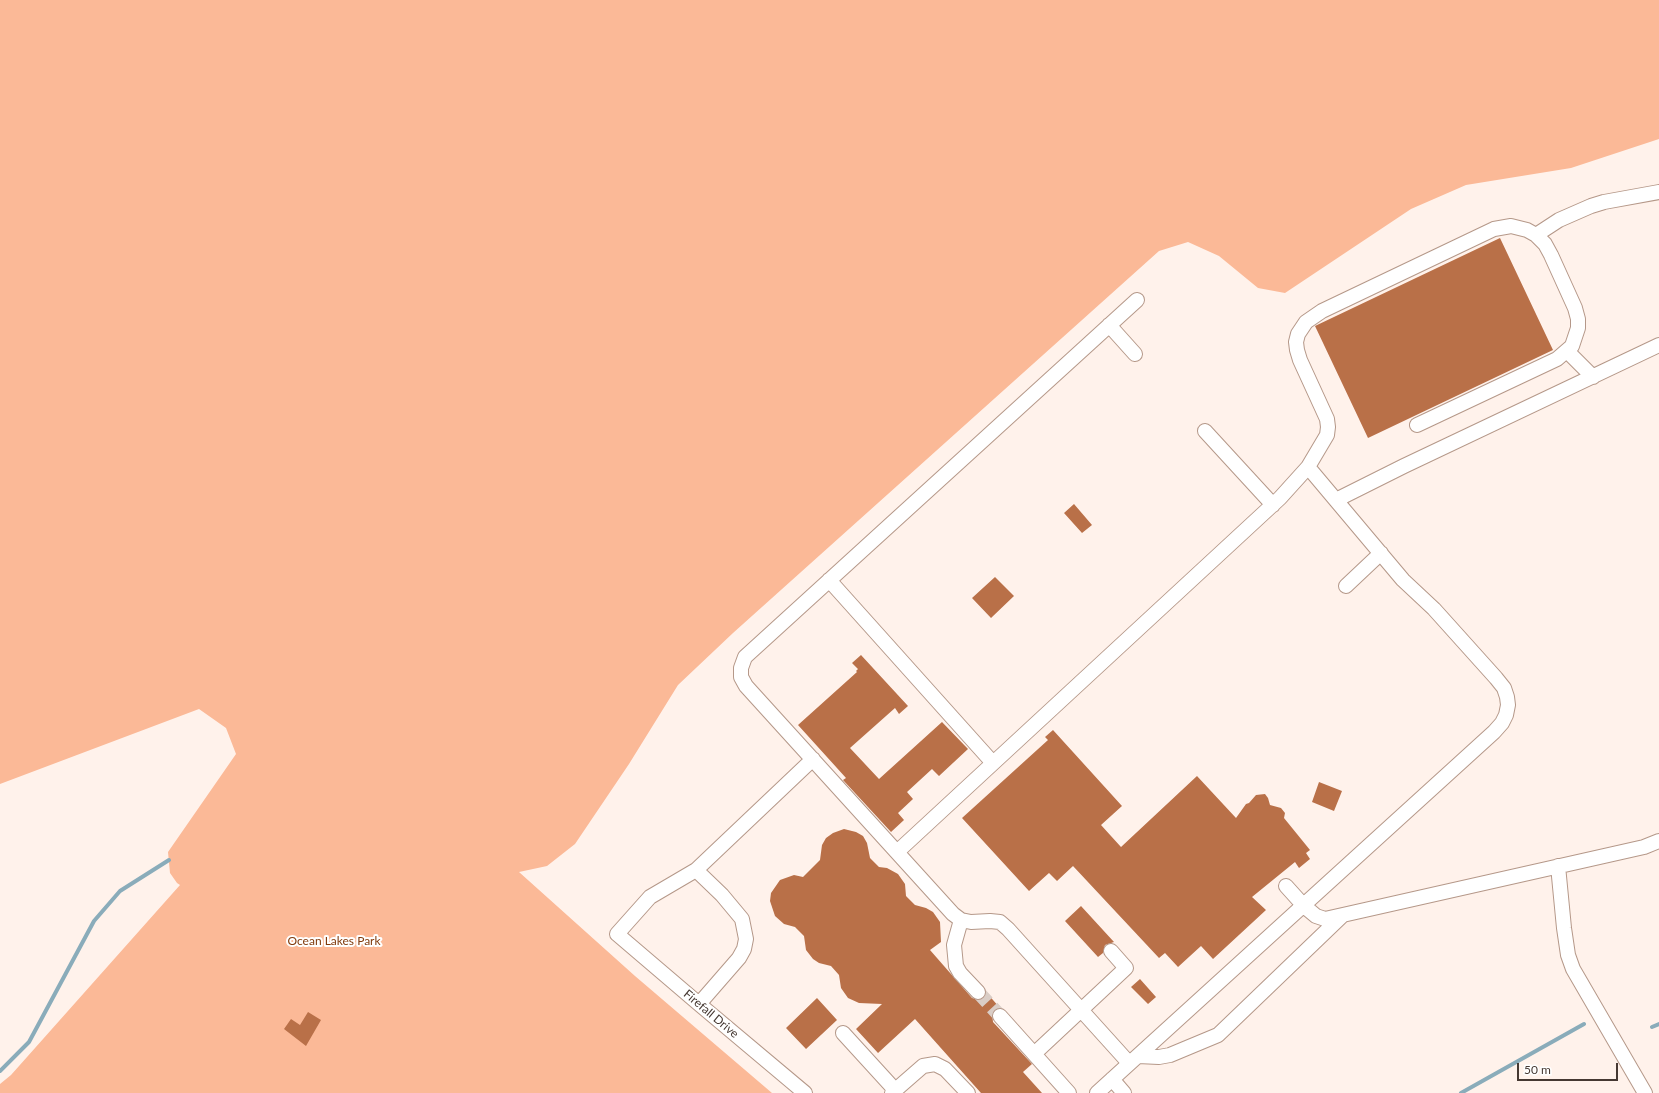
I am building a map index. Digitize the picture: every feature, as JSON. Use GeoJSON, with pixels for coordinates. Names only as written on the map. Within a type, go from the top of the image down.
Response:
{"type":"FeatureCollection","features":[{"type":"Feature","properties":{"kind":"street"},"geometry":{"type":"LineString","coordinates":[[1536,235],[1559,220],[1591,206],[1604,202],[1659,192]]}},
{"type":"Feature","properties":{"kind":"street"},"geometry":{"type":"LineString","coordinates":[[897,852],[1273,505],[1308,467],[1327,435],[1328,427],[1327,419],[1300,360],[1297,350],[1296,342],[1298,334],[1306,322],[1322,311],[1494,229],[1511,226],[1527,230],[1536,235],[1545,244],[1551,255],[1578,319],[1572,346],[1557,359],[1417,425]]}},
{"type":"Feature","properties":{"kind":"street"},"geometry":{"type":"LineString","coordinates":[[1137,300],[745,657],[741,668],[741,677],[746,686],[953,914],[961,920],[971,922],[1000,922],[1021,941],[1082,1010],[1134,1059],[1170,1055],[1218,1035],[1343,915]]}},
{"type":"Feature","properties":{"kind":"street"},"geometry":{"type":"LineString","coordinates":[[1109,325],[1135,354]]}},
{"type":"Feature","properties":{"kind":"street"},"geometry":{"type":"LineString","coordinates":[[1336,500],[1404,466],[1659,345]]}},
{"type":"Feature","properties":{"kind":"street"},"geometry":{"type":"LineString","coordinates":[[1567,351],[1593,377]]}},
{"type":"Feature","properties":{"kind":"street"},"geometry":{"type":"LineString","coordinates":[[1205,431],[1273,505]]}},
{"type":"Feature","properties":{"kind":"street"},"geometry":{"type":"LineString","coordinates":[[1097,1093],[1304,906],[1502,723],[1508,705],[1504,688],[1434,609],[1414,592],[1308,467]]}},
{"type":"Feature","properties":{"kind":"street"},"geometry":{"type":"LineString","coordinates":[[1346,586],[1381,553]]}},
{"type":"Feature","properties":{"kind":"street"},"geometry":{"type":"LineString","coordinates":[[829,580],[993,763]]}},
{"type":"Feature","properties":{"kind":"street"},"geometry":{"type":"LineString","coordinates":[[699,1004],[739,958],[744,949],[746,939],[742,919],[722,895],[696,870],[812,759]]}},
{"type":"Feature","properties":{"kind":"street"},"geometry":{"type":"LineString","coordinates":[[1286,886],[1304,906],[1316,916],[1325,919],[1644,847],[1659,841]]}},
{"type":"Feature","properties":{"kind":"street"},"geometry":{"type":"LineString","coordinates":[[1558,866],[1568,955],[1573,969],[1646,1093]]}},
{"type":"Feature","properties":{"kind":"street","name":"Firefall Drive"},"geometry":{"type":"LineString","coordinates":[[696,870],[650,897],[617,934],[805,1093]]}},
{"type":"Feature","properties":{"kind":"street"},"geometry":{"type":"LineString","coordinates":[[961,920],[954,945],[956,966],[960,973],[978,992]]}},
{"type":"Feature","properties":{"kind":"street"},"geometry":{"type":"LineString","coordinates":[[1034,1054],[1126,968],[1110,951]]}},
{"type":"Feature","properties":{"kind":"street"},"geometry":{"type":"LineString","coordinates":[[1000,1016],[1069,1093]]}},
{"type":"Feature","properties":{"kind":"street"},"geometry":{"type":"LineString","coordinates":[[843,1033],[894,1092],[923,1066],[935,1064],[945,1069],[968,1093]]}},
{"type":"Feature","properties":{"kind":"street"},"geometry":{"type":"LineString","coordinates":[[1112,1079],[1124,1093]]}},
{"type":"Feature","properties":{"kind":"green space","name":"Ocean Lakes Park"},"geometry":{"type":"Polygon","coordinates":[[[0,0],[1659,0],[1659,139],[1571,168],[1466,185],[1411,209],[1285,293],[1258,288],[1219,256],[1188,242],[1159,251],[733,633],[678,685],[629,764],[575,844],[547,866],[519,872],[635,976],[772,1093],[0,1093],[0,1084],[11,1075],[180,885],[170,873],[168,852],[236,754],[226,728],[199,709],[0,784],[0,0]]]}},
{"type":"Feature","properties":{"kind":"building"},"geometry":{"type":"Polygon","coordinates":[[[1500,238],[1553,350],[1368,438],[1315,326],[1500,238]]]}},
{"type":"Feature","properties":{"kind":"building"},"geometry":{"type":"Polygon","coordinates":[[[1074,504],[1092,525],[1082,533],[1064,513],[1074,504]]]}},
{"type":"Feature","properties":{"kind":"building"},"geometry":{"type":"Polygon","coordinates":[[[995,577],[1014,596],[991,618],[972,598],[995,577]]]}},
{"type":"Feature","properties":{"kind":"building"},"geometry":{"type":"Polygon","coordinates":[[[861,655],[908,706],[899,714],[895,708],[850,748],[879,779],[942,722],[968,749],[939,776],[932,769],[907,792],[913,799],[898,813],[904,820],[891,832],[843,780],[846,778],[798,725],[857,672],[856,671],[858,669],[852,663],[861,655]]]}},
{"type":"Feature","properties":{"kind":"building"},"geometry":{"type":"Polygon","coordinates":[[[1053,730],[1122,806],[1101,825],[1121,847],[1197,776],[1236,818],[1246,804],[1249,803],[1256,795],[1265,794],[1270,805],[1281,808],[1285,813],[1284,818],[1310,850],[1306,853],[1310,859],[1299,868],[1295,862],[1252,897],[1266,910],[1213,959],[1201,946],[1178,967],[1165,953],[1159,958],[1073,866],[1057,881],[1049,873],[1029,891],[962,818],[1048,740],[1045,737],[1053,730]]]}},
{"type":"Feature","properties":{"kind":"building"},"geometry":{"type":"Polygon","coordinates":[[[1319,782],[1342,791],[1334,811],[1312,802],[1319,782]]]}},
{"type":"Feature","properties":{"kind":"building"},"geometry":{"type":"Polygon","coordinates":[[[844,829],[856,832],[863,836],[867,843],[870,858],[879,867],[887,868],[898,874],[905,884],[906,896],[915,905],[933,912],[940,922],[941,942],[930,950],[972,998],[980,1000],[984,998],[986,992],[1000,1008],[995,1009],[992,1013],[993,1022],[1032,1064],[1023,1072],[1042,1093],[981,1093],[915,1019],[878,1053],[856,1029],[882,1004],[859,1003],[848,998],[841,988],[839,975],[831,966],[819,963],[813,959],[806,950],[804,936],[795,927],[784,924],[775,916],[770,901],[771,893],[780,880],[794,875],[803,877],[820,860],[822,845],[826,838],[833,833],[844,829]]]}},
{"type":"Feature","properties":{"kind":"building"},"geometry":{"type":"Polygon","coordinates":[[[1081,906],[1114,942],[1105,945],[1103,953],[1098,957],[1065,921],[1081,906]]]}},
{"type":"Feature","properties":{"kind":"building"},"geometry":{"type":"Polygon","coordinates":[[[1140,979],[1156,997],[1148,1004],[1131,987],[1140,979]]]}},
{"type":"Feature","properties":{"kind":"building"},"geometry":{"type":"Polygon","coordinates":[[[817,998],[837,1020],[806,1049],[786,1028],[817,998]]]}},
{"type":"Feature","properties":{"kind":"building"},"geometry":{"type":"Polygon","coordinates":[[[308,1012],[321,1020],[306,1046],[284,1029],[291,1019],[300,1025],[308,1012]]]}},
{"type":"Feature","properties":{"kind":"waterway"},"geometry":{"type":"LineString","coordinates":[[0,1071],[29,1042],[94,921],[120,891],[169,860]]}},
{"type":"Feature","properties":{"kind":"waterway"},"geometry":{"type":"LineString","coordinates":[[1461,1093],[1584,1024]]}},
{"type":"Feature","properties":{"kind":"waterway"},"geometry":{"type":"LineString","coordinates":[[1652,1027],[1659,1024]]}},
{"type":"Feature","properties":{"kind":"tunnel"},"geometry":{"type":"LineString","coordinates":[[978,992],[1000,1016]]}}]}
